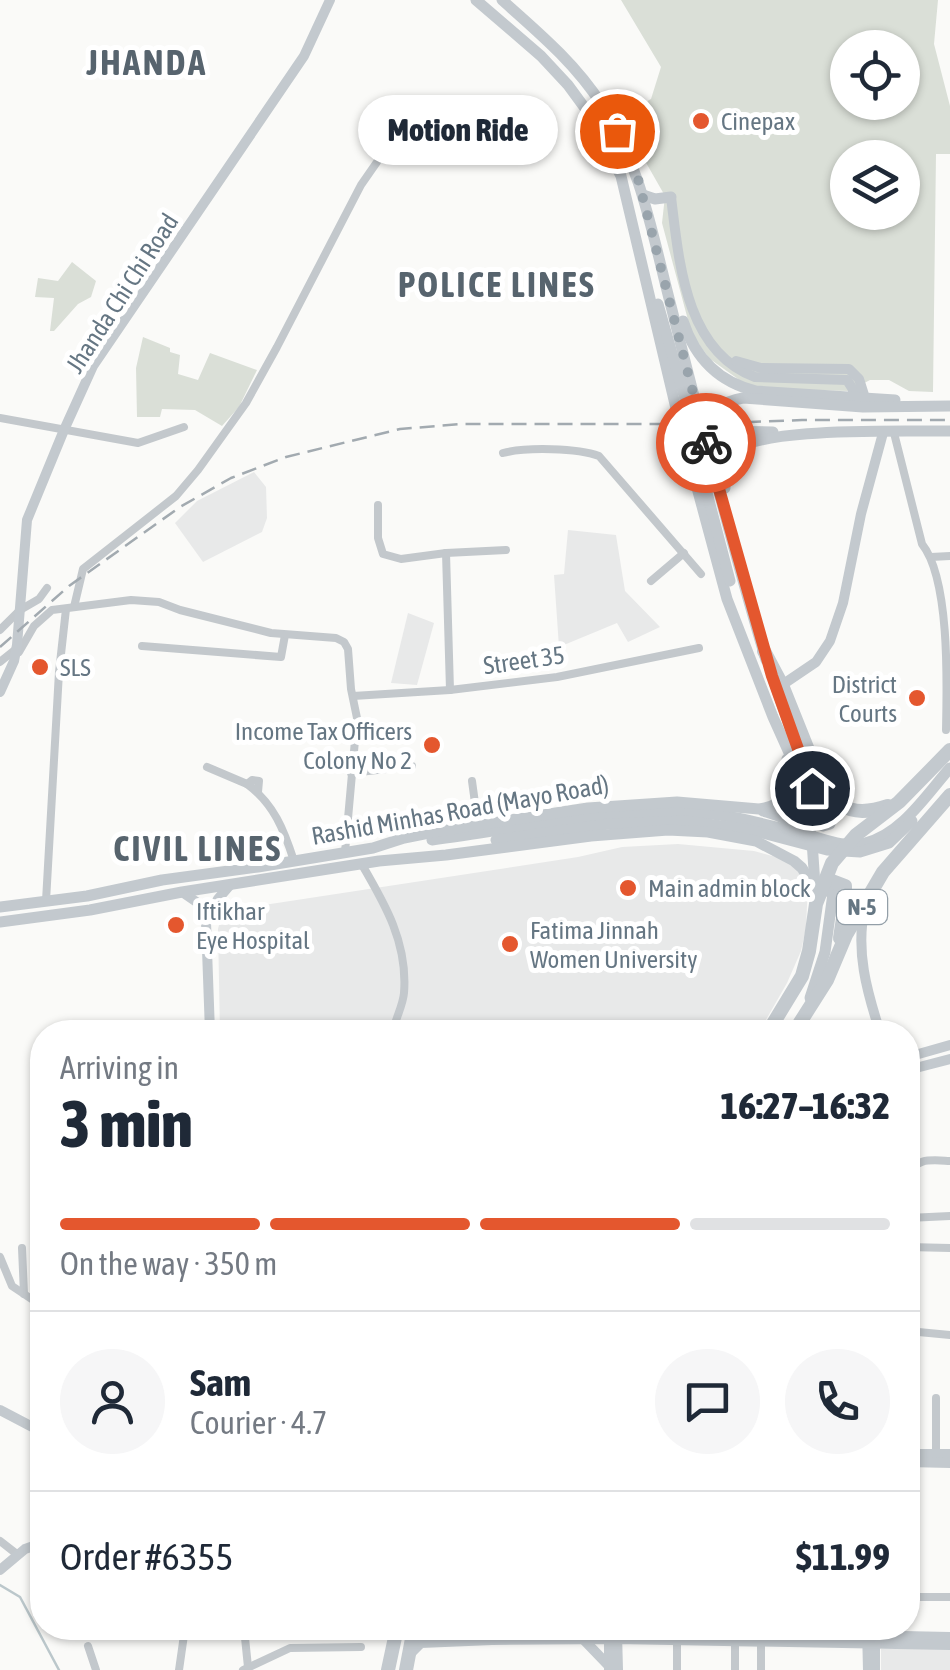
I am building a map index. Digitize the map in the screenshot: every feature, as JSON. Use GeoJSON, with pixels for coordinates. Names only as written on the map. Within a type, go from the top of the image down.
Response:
{"type":"FeatureCollection","features":[{"type":"Feature","properties":{"kind":"highway"},"geometry":{"type":"LineString","coordinates":[[764,651],[782,685],[822,785],[838,803],[860,812],[911,808]]}},
{"type":"Feature","properties":{"kind":"highway"},"geometry":{"type":"LineString","coordinates":[[779,1020],[802,976],[816,904],[832,863],[856,836],[911,808],[950,750]]}},
{"type":"Feature","properties":{"kind":"highway","name":"N-5"},"geometry":{"type":"LineString","coordinates":[[802,1020],[868,896],[900,851],[950,795]]}},
{"type":"Feature","properties":{"kind":"highway"},"geometry":{"type":"LineString","coordinates":[[816,904],[828,883],[844,886],[838,950]]}},
{"type":"Feature","properties":{"kind":"highway"},"geometry":{"type":"LineString","coordinates":[[388,1670],[394,1640]]}},
{"type":"Feature","properties":{"kind":"main road","name":"Jhanda Chi Chi Road"},"geometry":{"type":"LineString","coordinates":[[0,692],[17,648],[28,520],[93,366],[304,56],[330,0]]}},
{"type":"Feature","properties":{"kind":"main road"},"geometry":{"type":"LineString","coordinates":[[476,0],[568,85],[608,146],[628,198],[687,406]]}},
{"type":"Feature","properties":{"kind":"main road"},"geometry":{"type":"LineString","coordinates":[[502,0],[562,53],[590,87],[630,156],[764,651],[822,818]]}},
{"type":"Feature","properties":{"kind":"main road"},"geometry":{"type":"LineString","coordinates":[[643,195],[655,199],[672,197],[676,244],[697,321],[707,340],[724,357],[756,378],[847,380],[854,391],[850,398]]}},
{"type":"Feature","properties":{"kind":"main road"},"geometry":{"type":"LineString","coordinates":[[628,198],[663,358],[728,598],[795,766],[807,811],[816,904]]}},
{"type":"Feature","properties":{"kind":"main road"},"geometry":{"type":"LineString","coordinates":[[657,246],[689,340],[715,373],[756,391],[864,402]]}},
{"type":"Feature","properties":{"kind":"main road"},"geometry":{"type":"LineString","coordinates":[[707,340],[734,360],[761,368],[849,369],[859,379],[864,402]]}},
{"type":"Feature","properties":{"kind":"main road"},"geometry":{"type":"LineString","coordinates":[[744,643],[698,458],[696,435],[704,418],[720,405],[743,398],[949,406]]}},
{"type":"Feature","properties":{"kind":"main road"},"geometry":{"type":"LineString","coordinates":[[717,431],[950,431]]}},
{"type":"Feature","properties":{"kind":"main road"},"geometry":{"type":"LineString","coordinates":[[732,538],[723,473],[726,457],[754,440],[837,432]]}},
{"type":"Feature","properties":{"kind":"main road"},"geometry":{"type":"LineString","coordinates":[[691,470],[690,437],[696,433],[702,435],[711,460]]}},
{"type":"Feature","properties":{"kind":"main road"},"geometry":{"type":"LineString","coordinates":[[782,685],[820,667],[843,604],[861,514],[888,433]]}},
{"type":"Feature","properties":{"kind":"main road"},"geometry":{"type":"LineString","coordinates":[[759,809],[780,802],[788,786],[788,762],[773,717]]}},
{"type":"Feature","properties":{"kind":"main road"},"geometry":{"type":"LineString","coordinates":[[373,848],[658,812],[723,816],[852,845],[890,832],[950,768]]}},
{"type":"Feature","properties":{"kind":"main road"},"geometry":{"type":"LineString","coordinates":[[379,861],[574,829],[662,821],[722,824],[827,850],[860,852],[888,843],[911,808],[950,778]]}},
{"type":"Feature","properties":{"kind":"main road"},"geometry":{"type":"LineString","coordinates":[[807,811],[818,824],[830,824],[831,810],[822,785]]}},
{"type":"Feature","properties":{"kind":"main road","name":"Rashid Minhas Road (Mayo Road)"},"geometry":{"type":"LineString","coordinates":[[0,907],[373,848],[404,838],[588,808],[654,802],[759,809]]}},
{"type":"Feature","properties":{"kind":"main road"},"geometry":{"type":"LineString","coordinates":[[756,842],[788,843],[796,837],[793,824],[759,809]]}},
{"type":"Feature","properties":{"kind":"main road","name":"Rashid Minhas Road (Mayo Road)"},"geometry":{"type":"LineString","coordinates":[[0,922],[379,861],[668,830],[708,832],[756,842],[786,855],[802,868],[813,888],[816,904]]}},
{"type":"Feature","properties":{"kind":"main road"},"geometry":{"type":"LineString","coordinates":[[206,922],[230,884]]}},
{"type":"Feature","properties":{"kind":"main road"},"geometry":{"type":"LineString","coordinates":[[800,1020],[825,952],[834,886]]}},
{"type":"Feature","properties":{"kind":"main road"},"geometry":{"type":"LineString","coordinates":[[182,892],[198,903],[206,922],[210,1020]]}},
{"type":"Feature","properties":{"kind":"main road"},"geometry":{"type":"LineString","coordinates":[[868,896],[861,944],[869,1020]]}},
{"type":"Feature","properties":{"kind":"main road"},"geometry":{"type":"LineString","coordinates":[[868,994],[876,1020]]}},
{"type":"Feature","properties":{"kind":"main road"},"geometry":{"type":"LineString","coordinates":[[920,1054],[950,1045]]}},
{"type":"Feature","properties":{"kind":"main road"},"geometry":{"type":"LineString","coordinates":[[920,1067],[950,1059]]}},
{"type":"Feature","properties":{"kind":"main road"},"geometry":{"type":"LineString","coordinates":[[0,1410],[30,1426]]}},
{"type":"Feature","properties":{"kind":"main road"},"geometry":{"type":"LineString","coordinates":[[920,1454],[950,1454]]}},
{"type":"Feature","properties":{"kind":"main road"},"geometry":{"type":"LineString","coordinates":[[920,1462],[950,1462]]}},
{"type":"Feature","properties":{"kind":"main road"},"geometry":{"type":"LineString","coordinates":[[0,1570],[30,1548]]}},
{"type":"Feature","properties":{"kind":"main road"},"geometry":{"type":"LineString","coordinates":[[920,1639],[950,1641]]}},
{"type":"Feature","properties":{"kind":"main road"},"geometry":{"type":"LineString","coordinates":[[389,1640],[392,1652]]}},
{"type":"Feature","properties":{"kind":"main road"},"geometry":{"type":"LineString","coordinates":[[407,1663],[414,1648],[422,1644],[482,1640]]}},
{"type":"Feature","properties":{"kind":"main road"},"geometry":{"type":"LineString","coordinates":[[592,1640],[612,1668]]}},
{"type":"Feature","properties":{"kind":"main road"},"geometry":{"type":"LineString","coordinates":[[612,1668],[613,1640]]}},
{"type":"Feature","properties":{"kind":"main road"},"geometry":{"type":"LineString","coordinates":[[756,1640],[798,1640]]}},
{"type":"Feature","properties":{"kind":"main road"},"geometry":{"type":"LineString","coordinates":[[871,1640],[871,1670]]}},
{"type":"Feature","properties":{"kind":"street"},"geometry":{"type":"LineString","coordinates":[[46,901],[59,672],[70,608],[83,569],[176,496],[198,470],[246,403],[360,185],[378,162]]}},
{"type":"Feature","properties":{"kind":"street"},"geometry":{"type":"LineString","coordinates":[[0,418],[138,443],[184,427]]}},
{"type":"Feature","properties":{"kind":"street"},"geometry":{"type":"LineString","coordinates":[[888,433],[922,544],[930,557],[944,623],[946,730]]}},
{"type":"Feature","properties":{"kind":"street"},"geometry":{"type":"LineString","coordinates":[[504,453],[542,449],[599,456],[702,574]]}},
{"type":"Feature","properties":{"kind":"street"},"geometry":{"type":"LineString","coordinates":[[378,505],[378,538],[383,554],[402,558],[506,550]]}},
{"type":"Feature","properties":{"kind":"street"},"geometry":{"type":"LineString","coordinates":[[446,553],[450,690]]}},
{"type":"Feature","properties":{"kind":"street"},"geometry":{"type":"LineString","coordinates":[[651,581],[684,553]]}},
{"type":"Feature","properties":{"kind":"street"},"geometry":{"type":"LineString","coordinates":[[930,557],[950,556]]}},
{"type":"Feature","properties":{"kind":"street"},"geometry":{"type":"LineString","coordinates":[[0,630],[47,588]]}},
{"type":"Feature","properties":{"kind":"street"},"geometry":{"type":"LineString","coordinates":[[14,660],[34,626],[52,610],[131,600],[159,602],[286,635],[336,638],[344,642],[358,718],[344,852]]}},
{"type":"Feature","properties":{"kind":"street"},"geometry":{"type":"LineString","coordinates":[[142,646],[281,657],[286,635]]}},
{"type":"Feature","properties":{"kind":"street"},"geometry":{"type":"LineString","coordinates":[[0,662],[17,648]]}},
{"type":"Feature","properties":{"kind":"street","name":"Street 35"},"geometry":{"type":"LineString","coordinates":[[353,696],[450,690],[557,676],[699,648]]}},
{"type":"Feature","properties":{"kind":"street"},"geometry":{"type":"LineString","coordinates":[[352,773],[412,766]]}},
{"type":"Feature","properties":{"kind":"street"},"geometry":{"type":"LineString","coordinates":[[206,767],[247,784],[260,781],[258,792],[281,823],[294,861]]}},
{"type":"Feature","properties":{"kind":"street"},"geometry":{"type":"LineString","coordinates":[[472,781],[478,825]]}},
{"type":"Feature","properties":{"kind":"street"},"geometry":{"type":"LineString","coordinates":[[361,864],[381,896],[400,942],[404,995],[396,1020]]}},
{"type":"Feature","properties":{"kind":"street"},"geometry":{"type":"LineString","coordinates":[[920,1161],[950,1161]]}},
{"type":"Feature","properties":{"kind":"street"},"geometry":{"type":"LineString","coordinates":[[920,1217],[950,1216]]}},
{"type":"Feature","properties":{"kind":"street"},"geometry":{"type":"LineString","coordinates":[[920,1247],[950,1248]]}},
{"type":"Feature","properties":{"kind":"street"},"geometry":{"type":"LineString","coordinates":[[22,1248],[24,1294]]}},
{"type":"Feature","properties":{"kind":"street"},"geometry":{"type":"LineString","coordinates":[[0,1257],[12,1286],[30,1298]]}},
{"type":"Feature","properties":{"kind":"street"},"geometry":{"type":"LineString","coordinates":[[920,1332],[950,1335]]}},
{"type":"Feature","properties":{"kind":"street"},"geometry":{"type":"LineString","coordinates":[[936,1398],[936,1454]]}},
{"type":"Feature","properties":{"kind":"street"},"geometry":{"type":"LineString","coordinates":[[0,1541],[18,1555]]}},
{"type":"Feature","properties":{"kind":"street"},"geometry":{"type":"LineString","coordinates":[[920,1597],[950,1597]]}},
{"type":"Feature","properties":{"kind":"street"},"geometry":{"type":"LineString","coordinates":[[179,1670],[183,1640]]}},
{"type":"Feature","properties":{"kind":"street"},"geometry":{"type":"LineString","coordinates":[[245,1640],[246,1669],[290,1648],[361,1646]]}},
{"type":"Feature","properties":{"kind":"street"},"geometry":{"type":"LineString","coordinates":[[677,1640],[677,1670]]}},
{"type":"Feature","properties":{"kind":"street"},"geometry":{"type":"LineString","coordinates":[[736,1670],[739,1640]]}},
{"type":"Feature","properties":{"kind":"street"},"geometry":{"type":"LineString","coordinates":[[761,1642],[761,1670]]}},
{"type":"Feature","properties":{"kind":"street"},"geometry":{"type":"LineString","coordinates":[[88,1646],[96,1670]]}},
{"type":"Feature","properties":{"kind":"shaded area"},"geometry":{"type":"Polygon","coordinates":[[[621,0],[938,0],[934,44],[950,106],[950,154],[936,154],[933,392],[909,391],[889,380],[870,380],[849,391],[764,389],[745,384],[710,359],[692,335],[662,223],[665,196],[620,117],[651,99],[661,67],[621,0]]]}},
{"type":"Feature","properties":{"kind":"shaded area"},"geometry":{"type":"Polygon","coordinates":[[[72,262],[96,281],[91,297],[50,331],[54,298],[35,297],[38,278],[58,281],[72,262]]]}},
{"type":"Feature","properties":{"kind":"shaded area"},"geometry":{"type":"Polygon","coordinates":[[[143,337],[180,355],[178,374],[198,380],[210,353],[257,370],[239,407],[222,426],[195,410],[162,409],[160,417],[137,417],[136,368],[143,337]]]}},
{"type":"Feature","properties":{"kind":"shaded area"},"geometry":{"type":"Polygon","coordinates":[[[254,472],[266,487],[267,518],[262,532],[203,562],[175,523],[197,501],[254,472]]]}},
{"type":"Feature","properties":{"kind":"shaded area"},"geometry":{"type":"Polygon","coordinates":[[[568,530],[616,535],[625,591],[660,627],[628,642],[617,623],[559,647],[554,575],[564,574],[568,530]]]}},
{"type":"Feature","properties":{"kind":"shaded area"},"geometry":{"type":"Polygon","coordinates":[[[408,613],[434,623],[417,685],[391,683],[408,613]]]}},
{"type":"Feature","properties":{"kind":"shaded area","name":"Fatima Jinnah Women University"},"geometry":{"type":"Polygon","coordinates":[[[678,844],[754,851],[799,863],[808,883],[806,928],[801,951],[766,1020],[220,1020],[218,929],[231,910],[622,847],[678,844]]]}},
{"type":"Feature","properties":{"kind":"shaded area"},"geometry":{"type":"Polygon","coordinates":[[[881,1649],[950,1649],[950,1670],[881,1670],[881,1649]]]}},
{"type":"Feature","properties":{"kind":"waterway"},"geometry":{"type":"LineString","coordinates":[[0,1585],[20,1597],[30,1616]]}},
{"type":"Feature","properties":{"kind":"waterway"},"geometry":{"type":"LineString","coordinates":[[43,1640],[59,1670]]}},
{"type":"Feature","properties":{"kind":"railway"},"geometry":{"type":"LineString","coordinates":[[723,423],[950,420]]}},
{"type":"Feature","properties":{"kind":"railway"},"geometry":{"type":"LineString","coordinates":[[0,647],[69,586],[180,507],[231,478],[286,457],[400,429],[462,424],[667,424]]}},
{"type":"Feature","properties":{"kind":"way so far"},"geometry":{"type":"LineString","coordinates":[[617,131],[637,175],[706,443]]}},
{"type":"Feature","properties":{"kind":"place","name":"Cinepax"},"geometry":{"type":"Point","coordinates":[701,121]}},
{"type":"Feature","properties":{"kind":"place","name":"Motion Ride"},"geometry":{"type":"Point","coordinates":[617,131]}},
{"type":"Feature","properties":{"kind":"place","name":"SLS"},"geometry":{"type":"Point","coordinates":[40,667]}},
{"type":"Feature","properties":{"kind":"place","name":"District Courts"},"geometry":{"type":"Point","coordinates":[917,698]}},
{"type":"Feature","properties":{"kind":"place","name":"Income Tax Officers Colony No 2"},"geometry":{"type":"Point","coordinates":[432,745]}},
{"type":"Feature","properties":{"kind":"place","name":"Main admin block"},"geometry":{"type":"Point","coordinates":[628,888]}},
{"type":"Feature","properties":{"kind":"place","name":"Iftikhar Eye Hospital"},"geometry":{"type":"Point","coordinates":[176,925]}},
{"type":"Feature","properties":{"kind":"place","name":"Fatima Jinnah Women University"},"geometry":{"type":"Point","coordinates":[510,944]}},
{"type":"Feature","properties":{"kind":"district","name":"JHANDA"},"geometry":{"type":"Point","coordinates":[147,63]}},
{"type":"Feature","properties":{"kind":"district","name":"POLICE LINES"},"geometry":{"type":"Point","coordinates":[497,285]}},
{"type":"Feature","properties":{"kind":"district","name":"CIVIL LINES"},"geometry":{"type":"Point","coordinates":[198,849]}},
{"type":"Feature","properties":{"kind":"route"},"geometry":{"type":"LineString","coordinates":[[706,443],[772,676],[812,788]]}}]}
